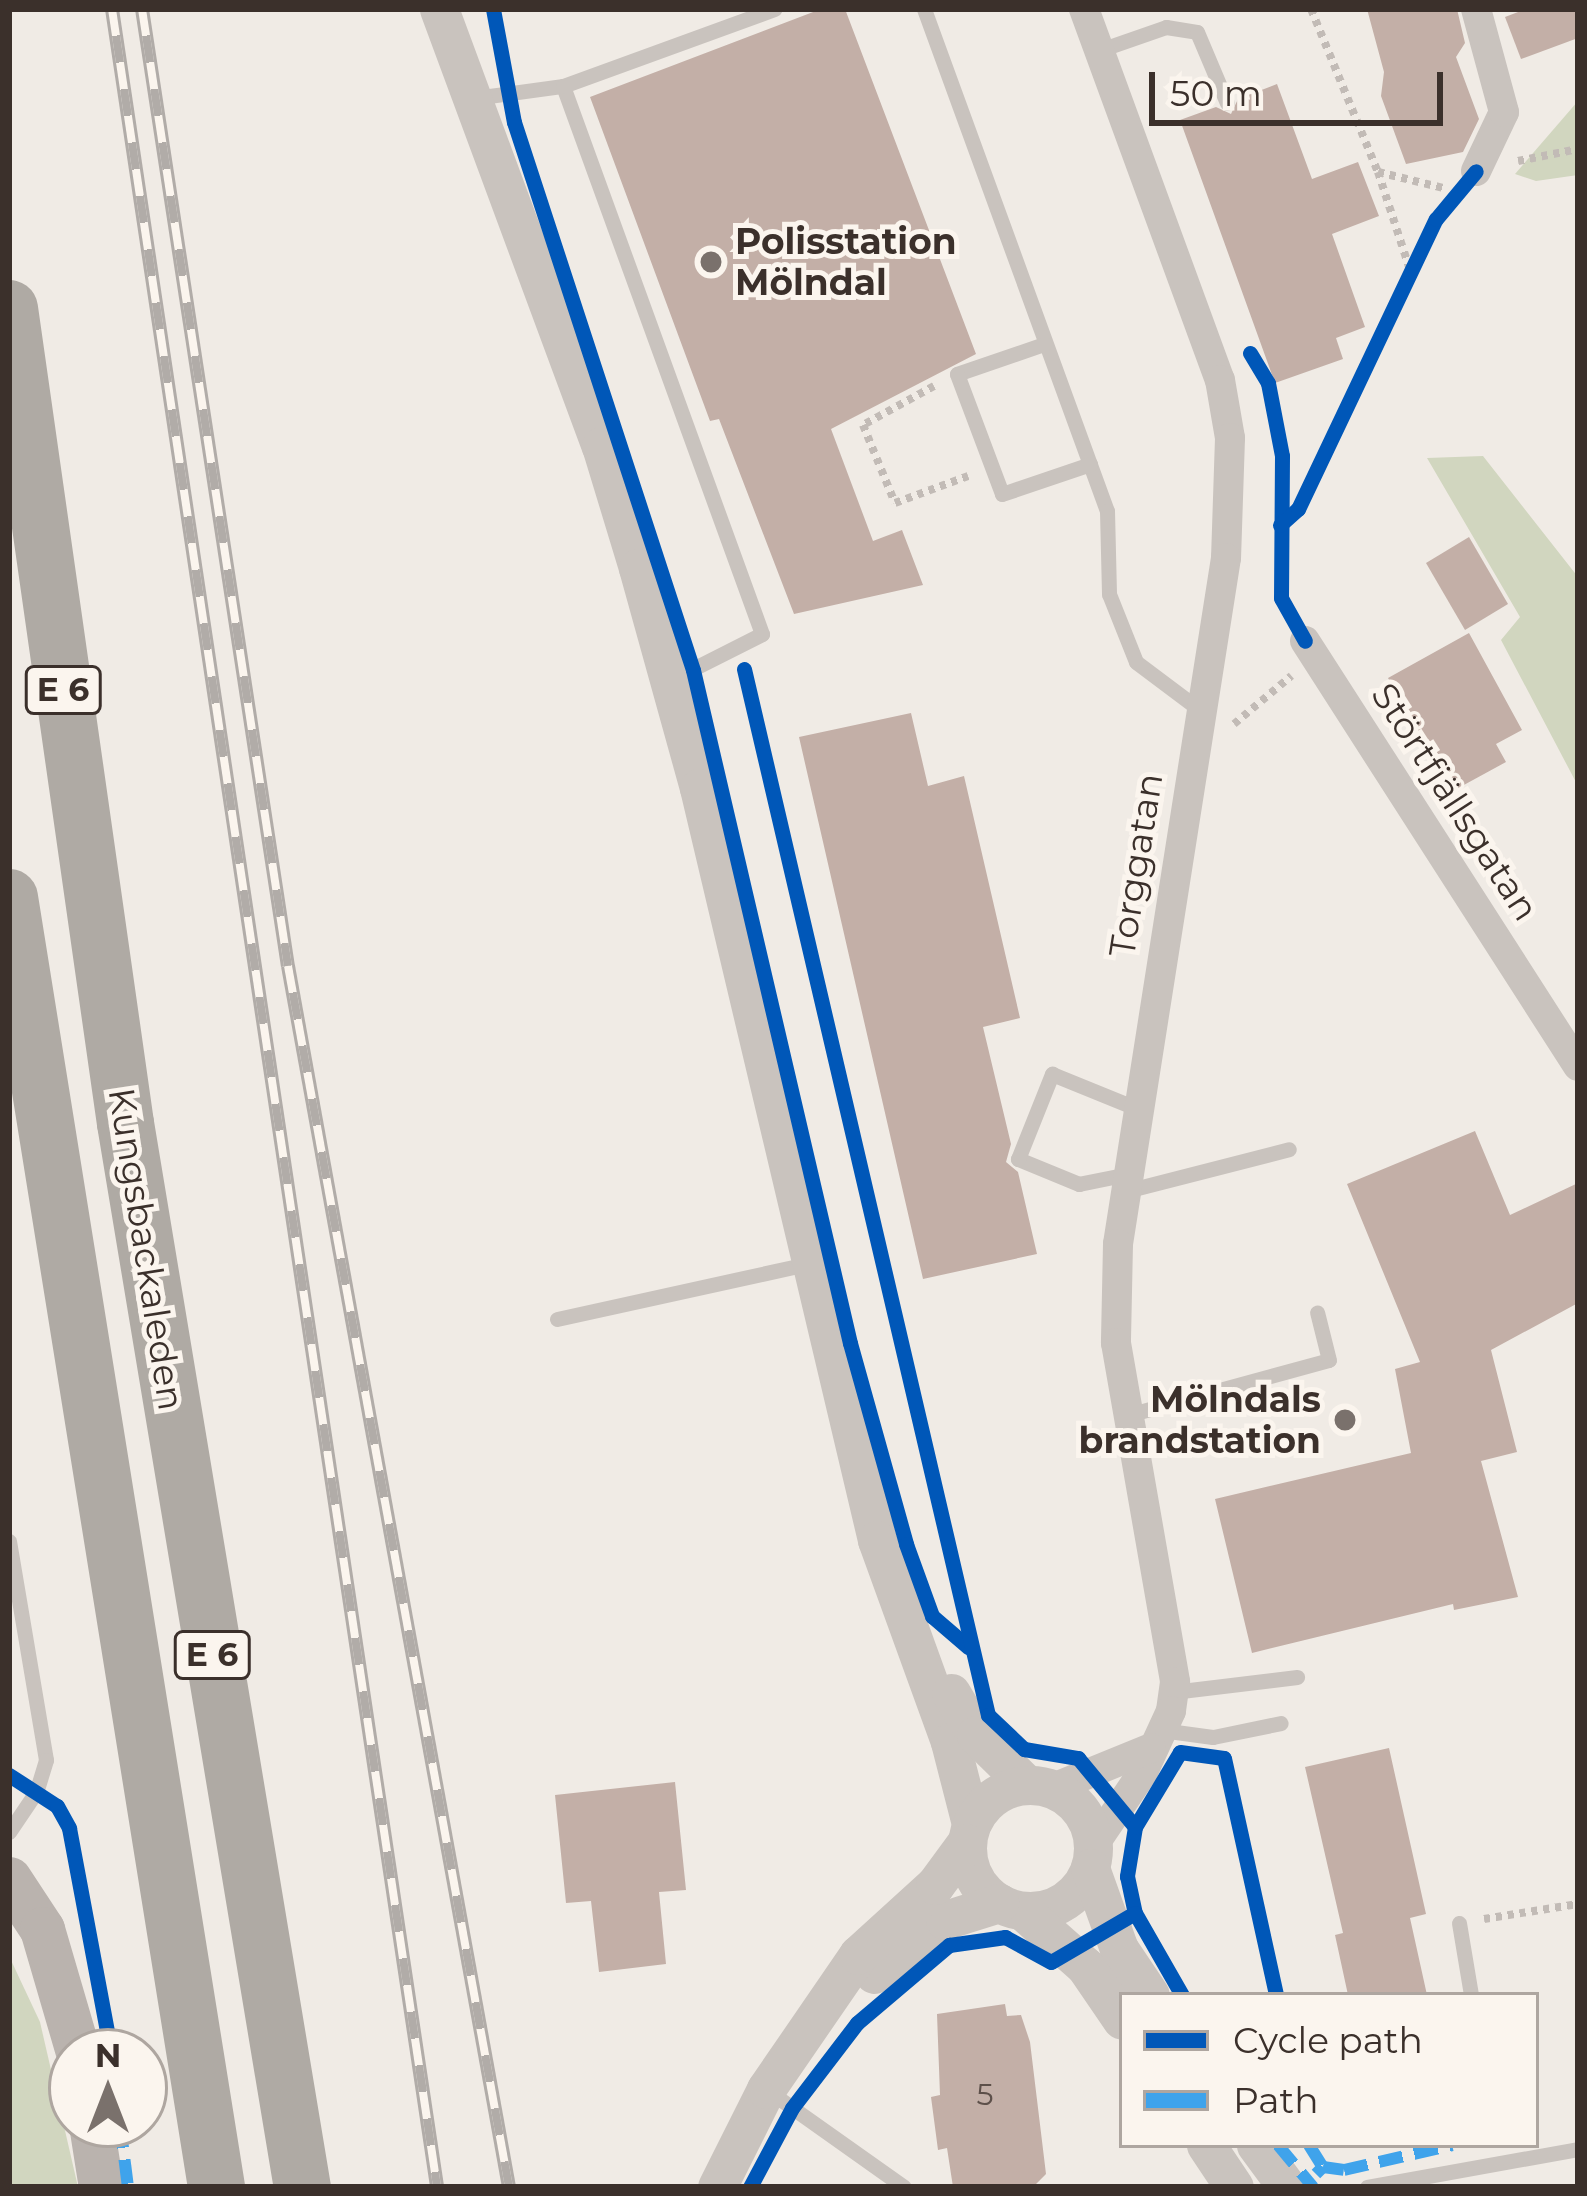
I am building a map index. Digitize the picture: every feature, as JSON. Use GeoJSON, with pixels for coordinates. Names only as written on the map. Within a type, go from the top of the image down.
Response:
{"type":"FeatureCollection","features":[{"type":"Feature","properties":{"kind":"highway","name":"Kungsbackaleden"},"geometry":{"type":"LineString","coordinates":[[9,308],[125,1124],[302,2187]]}},
{"type":"Feature","properties":{"kind":"highway","name":"E 6"},"geometry":{"type":"LineString","coordinates":[[9,897],[201,2118],[216,2187]]}},
{"type":"Feature","properties":{"kind":"highway"},"geometry":{"type":"LineString","coordinates":[[201,2118],[201,2187]]}},
{"type":"Feature","properties":{"kind":"main road"},"geometry":{"type":"LineString","coordinates":[[10,1882],[41,1929],[71,2028]]}},
{"type":"Feature","properties":{"kind":"main road"},"geometry":{"type":"LineString","coordinates":[[95,2148],[101,2187]]}},
{"type":"Feature","properties":{"kind":"street"},"geometry":{"type":"LineString","coordinates":[[439,9],[601,446],[669,681],[877,1540],[916,1642],[969,1834],[974,1878],[1085,1966],[1119,2016]]}},
{"type":"Feature","properties":{"kind":"street","name":"Torggatan"},"geometry":{"type":"LineString","coordinates":[[1084,9],[1220,380],[1230,438],[1226,558],[1127,1182],[1116,1343],[1125,1415],[1174,1658],[1174,1692],[1122,1812],[1092,1857]]}},
{"type":"Feature","properties":{"kind":"street"},"geometry":{"type":"LineString","coordinates":[[1465,182],[1504,112],[1476,9]]}},
{"type":"Feature","properties":{"kind":"street","name":"Störtfjällsgatan"},"geometry":{"type":"LineString","coordinates":[[1303,655],[1578,1066]]}},
{"type":"Feature","properties":{"kind":"street"},"geometry":{"type":"LineString","coordinates":[[916,1642],[976,1735],[1039,1787],[1081,1811],[1119,1948],[1148,1992]]}},
{"type":"Feature","properties":{"kind":"street"},"geometry":{"type":"LineString","coordinates":[[717,2187],[766,2089],[846,1983],[858,1955],[935,1885],[999,1793],[1039,1787],[1156,1739]]}},
{"type":"Feature","properties":{"kind":"street"},"geometry":{"type":"LineString","coordinates":[[846,1983],[874,1974],[945,1920],[1064,1901],[1092,1857]]}},
{"type":"Feature","properties":{"kind":"street"},"geometry":{"type":"LineString","coordinates":[[1208,2148],[1234,2187]]}},
{"type":"Feature","properties":{"kind":"street"},"geometry":{"type":"LineString","coordinates":[[1258,2148],[1287,2187]]}},
{"type":"Feature","properties":{"kind":"lane"},"geometry":{"type":"LineString","coordinates":[[473,98],[563,86],[774,9]]}},
{"type":"Feature","properties":{"kind":"lane"},"geometry":{"type":"LineString","coordinates":[[924,9],[1107,511],[1108,594],[1136,662],[1200,710]]}},
{"type":"Feature","properties":{"kind":"lane"},"geometry":{"type":"LineString","coordinates":[[1100,50],[1166,27],[1197,32],[1227,103]]}},
{"type":"Feature","properties":{"kind":"lane"},"geometry":{"type":"LineString","coordinates":[[563,86],[762,634],[669,681]]}},
{"type":"Feature","properties":{"kind":"lane"},"geometry":{"type":"LineString","coordinates":[[1044,344],[957,374],[1002,494],[1090,464]]}},
{"type":"Feature","properties":{"kind":"lane"},"geometry":{"type":"LineString","coordinates":[[1138,1109],[1052,1074],[1018,1160],[1079,1184],[1127,1182],[1289,1149]]}},
{"type":"Feature","properties":{"kind":"lane"},"geometry":{"type":"LineString","coordinates":[[557,1318],[807,1264]]}},
{"type":"Feature","properties":{"kind":"lane"},"geometry":{"type":"LineString","coordinates":[[1125,1415],[1329,1360],[1317,1312]]}},
{"type":"Feature","properties":{"kind":"lane"},"geometry":{"type":"LineString","coordinates":[[9,1541],[46,1760],[36,1792],[9,1832]]}},
{"type":"Feature","properties":{"kind":"lane"},"geometry":{"type":"LineString","coordinates":[[1174,1692],[1297,1677]]}},
{"type":"Feature","properties":{"kind":"lane"},"geometry":{"type":"LineString","coordinates":[[1156,1739],[1213,1737],[1280,1723]]}},
{"type":"Feature","properties":{"kind":"lane"},"geometry":{"type":"LineString","coordinates":[[1459,1923],[1471,1992]]}},
{"type":"Feature","properties":{"kind":"lane"},"geometry":{"type":"LineString","coordinates":[[766,2089],[904,2187]]}},
{"type":"Feature","properties":{"kind":"lane"},"geometry":{"type":"LineString","coordinates":[[1367,2187],[1498,2153],[1578,2149]]}},
{"type":"Feature","properties":{"kind":"path"},"geometry":{"type":"LineString","coordinates":[[1311,9],[1378,172],[1410,270]]}},
{"type":"Feature","properties":{"kind":"path"},"geometry":{"type":"LineString","coordinates":[[1378,172],[1465,182],[1578,149]]}},
{"type":"Feature","properties":{"kind":"path"},"geometry":{"type":"LineString","coordinates":[[957,374],[863,425],[895,503],[992,467]]}},
{"type":"Feature","properties":{"kind":"path"},"geometry":{"type":"LineString","coordinates":[[1266,691],[1303,655]]}},
{"type":"Feature","properties":{"kind":"path"},"geometry":{"type":"LineString","coordinates":[[1459,1923],[1578,1904]]}},
{"type":"Feature","properties":{"kind":"green space"},"geometry":{"type":"Polygon","coordinates":[[[1578,101],[1578,175],[1536,181],[1515,174],[1578,101]]]}},
{"type":"Feature","properties":{"kind":"green space"},"geometry":{"type":"Polygon","coordinates":[[[1483,456],[1578,577],[1578,786],[1501,640],[1520,617],[1427,458],[1483,456]]]}},
{"type":"Feature","properties":{"kind":"green space"},"geometry":{"type":"Polygon","coordinates":[[[9,1956],[40,2022],[48,2057],[48,2148],[69,2148],[78,2187],[9,2187],[9,1956]]]}},
{"type":"Feature","properties":{"kind":"building","name":"Polisstation Mölndal"},"geometry":{"type":"Polygon","coordinates":[[[821,9],[845,9],[976,354],[831,429],[873,541],[902,530],[923,585],[794,614],[719,419],[710,421],[590,97],[821,9]]]}},
{"type":"Feature","properties":{"kind":"building"},"geometry":{"type":"Polygon","coordinates":[[[1367,9],[1457,9],[1465,43],[1456,57],[1479,119],[1463,152],[1406,164],[1381,96],[1384,72],[1367,9]]]}},
{"type":"Feature","properties":{"kind":"building"},"geometry":{"type":"Polygon","coordinates":[[[1526,9],[1578,9],[1578,38],[1521,59],[1505,17],[1526,9]]]}},
{"type":"Feature","properties":{"kind":"building"},"geometry":{"type":"Polygon","coordinates":[[[1277,84],[1312,179],[1358,162],[1379,216],[1332,234],[1365,327],[1336,338],[1343,359],[1275,383],[1180,120],[1216,107],[1231,114],[1238,99],[1277,84]]]}},
{"type":"Feature","properties":{"kind":"building"},"geometry":{"type":"Polygon","coordinates":[[[1469,537],[1508,604],[1465,630],[1426,563],[1469,537]]]}},
{"type":"Feature","properties":{"kind":"building"},"geometry":{"type":"Polygon","coordinates":[[[1469,633],[1522,730],[1496,744],[1506,762],[1451,792],[1388,678],[1469,633]]]}},
{"type":"Feature","properties":{"kind":"building"},"geometry":{"type":"Polygon","coordinates":[[[911,713],[928,786],[964,776],[1020,1018],[983,1027],[1011,1144],[1006,1162],[1018,1172],[1037,1254],[923,1279],[799,737],[911,713]]]}},
{"type":"Feature","properties":{"kind":"building"},"geometry":{"type":"Polygon","coordinates":[[[1475,1131],[1510,1215],[1578,1183],[1578,1303],[1491,1350],[1517,1452],[1481,1461],[1518,1597],[1454,1610],[1453,1604],[1252,1653],[1215,1499],[1411,1453],[1395,1369],[1420,1362],[1347,1184],[1475,1131]]]}},
{"type":"Feature","properties":{"kind":"building"},"geometry":{"type":"Polygon","coordinates":[[[1389,1748],[1426,1914],[1410,1918],[1426,1992],[1347,1992],[1335,1935],[1343,1933],[1305,1767],[1389,1748]]]}},
{"type":"Feature","properties":{"kind":"building"},"geometry":{"type":"Polygon","coordinates":[[[675,1782],[686,1890],[659,1892],[666,1964],[599,1972],[591,1901],[566,1903],[555,1795],[675,1782]]]}},
{"type":"Feature","properties":{"kind":"building"},"geometry":{"type":"Polygon","coordinates":[[[1005,2004],[1007,2016],[1021,2015],[1030,2042],[1046,2174],[1033,2187],[953,2187],[947,2148],[938,2150],[931,2097],[940,2095],[937,2014],[1005,2004]]]}},
{"type":"Feature","properties":{"kind":"railway"},"geometry":{"type":"LineString","coordinates":[[112,9],[437,2187]]}},
{"type":"Feature","properties":{"kind":"railway"},"geometry":{"type":"LineString","coordinates":[[142,9],[288,966],[509,2187]]}},
{"type":"Feature","properties":{"kind":"marked path"},"geometry":{"type":"LineString","coordinates":[[123,2148],[128,2187]]}},
{"type":"Feature","properties":{"kind":"marked path"},"geometry":{"type":"LineString","coordinates":[[1280,2148],[1313,2187]]}},
{"type":"Feature","properties":{"kind":"marked path"},"geometry":{"type":"LineString","coordinates":[[1311,2148],[1323,2167],[1316,2174]]}},
{"type":"Feature","properties":{"kind":"marked path"},"geometry":{"type":"LineString","coordinates":[[1323,2167],[1344,2170],[1439,2148]]}},
{"type":"Feature","properties":{"kind":"cycle path"},"geometry":{"type":"LineString","coordinates":[[493,9],[514,122],[693,670],[850,1343],[906,1544],[932,1616],[968,1647]]}},
{"type":"Feature","properties":{"kind":"cycle path"},"geometry":{"type":"LineString","coordinates":[[1280,525],[1298,509],[1436,219],[1476,171]]}},
{"type":"Feature","properties":{"kind":"cycle path"},"geometry":{"type":"LineString","coordinates":[[1250,353],[1268,383],[1282,456],[1281,598],[1305,641]]}},
{"type":"Feature","properties":{"kind":"cycle path"},"geometry":{"type":"LineString","coordinates":[[744,669],[988,1715],[1024,1749],[1078,1758],[1135,1827],[1127,1876],[1135,1913],[1180,1992]]}},
{"type":"Feature","properties":{"kind":"cycle path"},"geometry":{"type":"LineString","coordinates":[[1135,1827],[1180,1752],[1224,1758],[1275,1992]]}},
{"type":"Feature","properties":{"kind":"cycle path"},"geometry":{"type":"LineString","coordinates":[[9,1775],[57,1806],[69,1828],[106,2028]]}},
{"type":"Feature","properties":{"kind":"cycle path"},"geometry":{"type":"LineString","coordinates":[[750,2187],[792,2108],[857,2023],[949,1945],[1005,1937],[1051,1962],[1135,1913]]}},
{"type":"Feature","properties":{"kind":"place","name":"Polisstation Mölndal"},"geometry":{"type":"Point","coordinates":[711,262]}},
{"type":"Feature","properties":{"kind":"place","name":"Mölndals brandstation"},"geometry":{"type":"Point","coordinates":[1345,1420]}}]}
